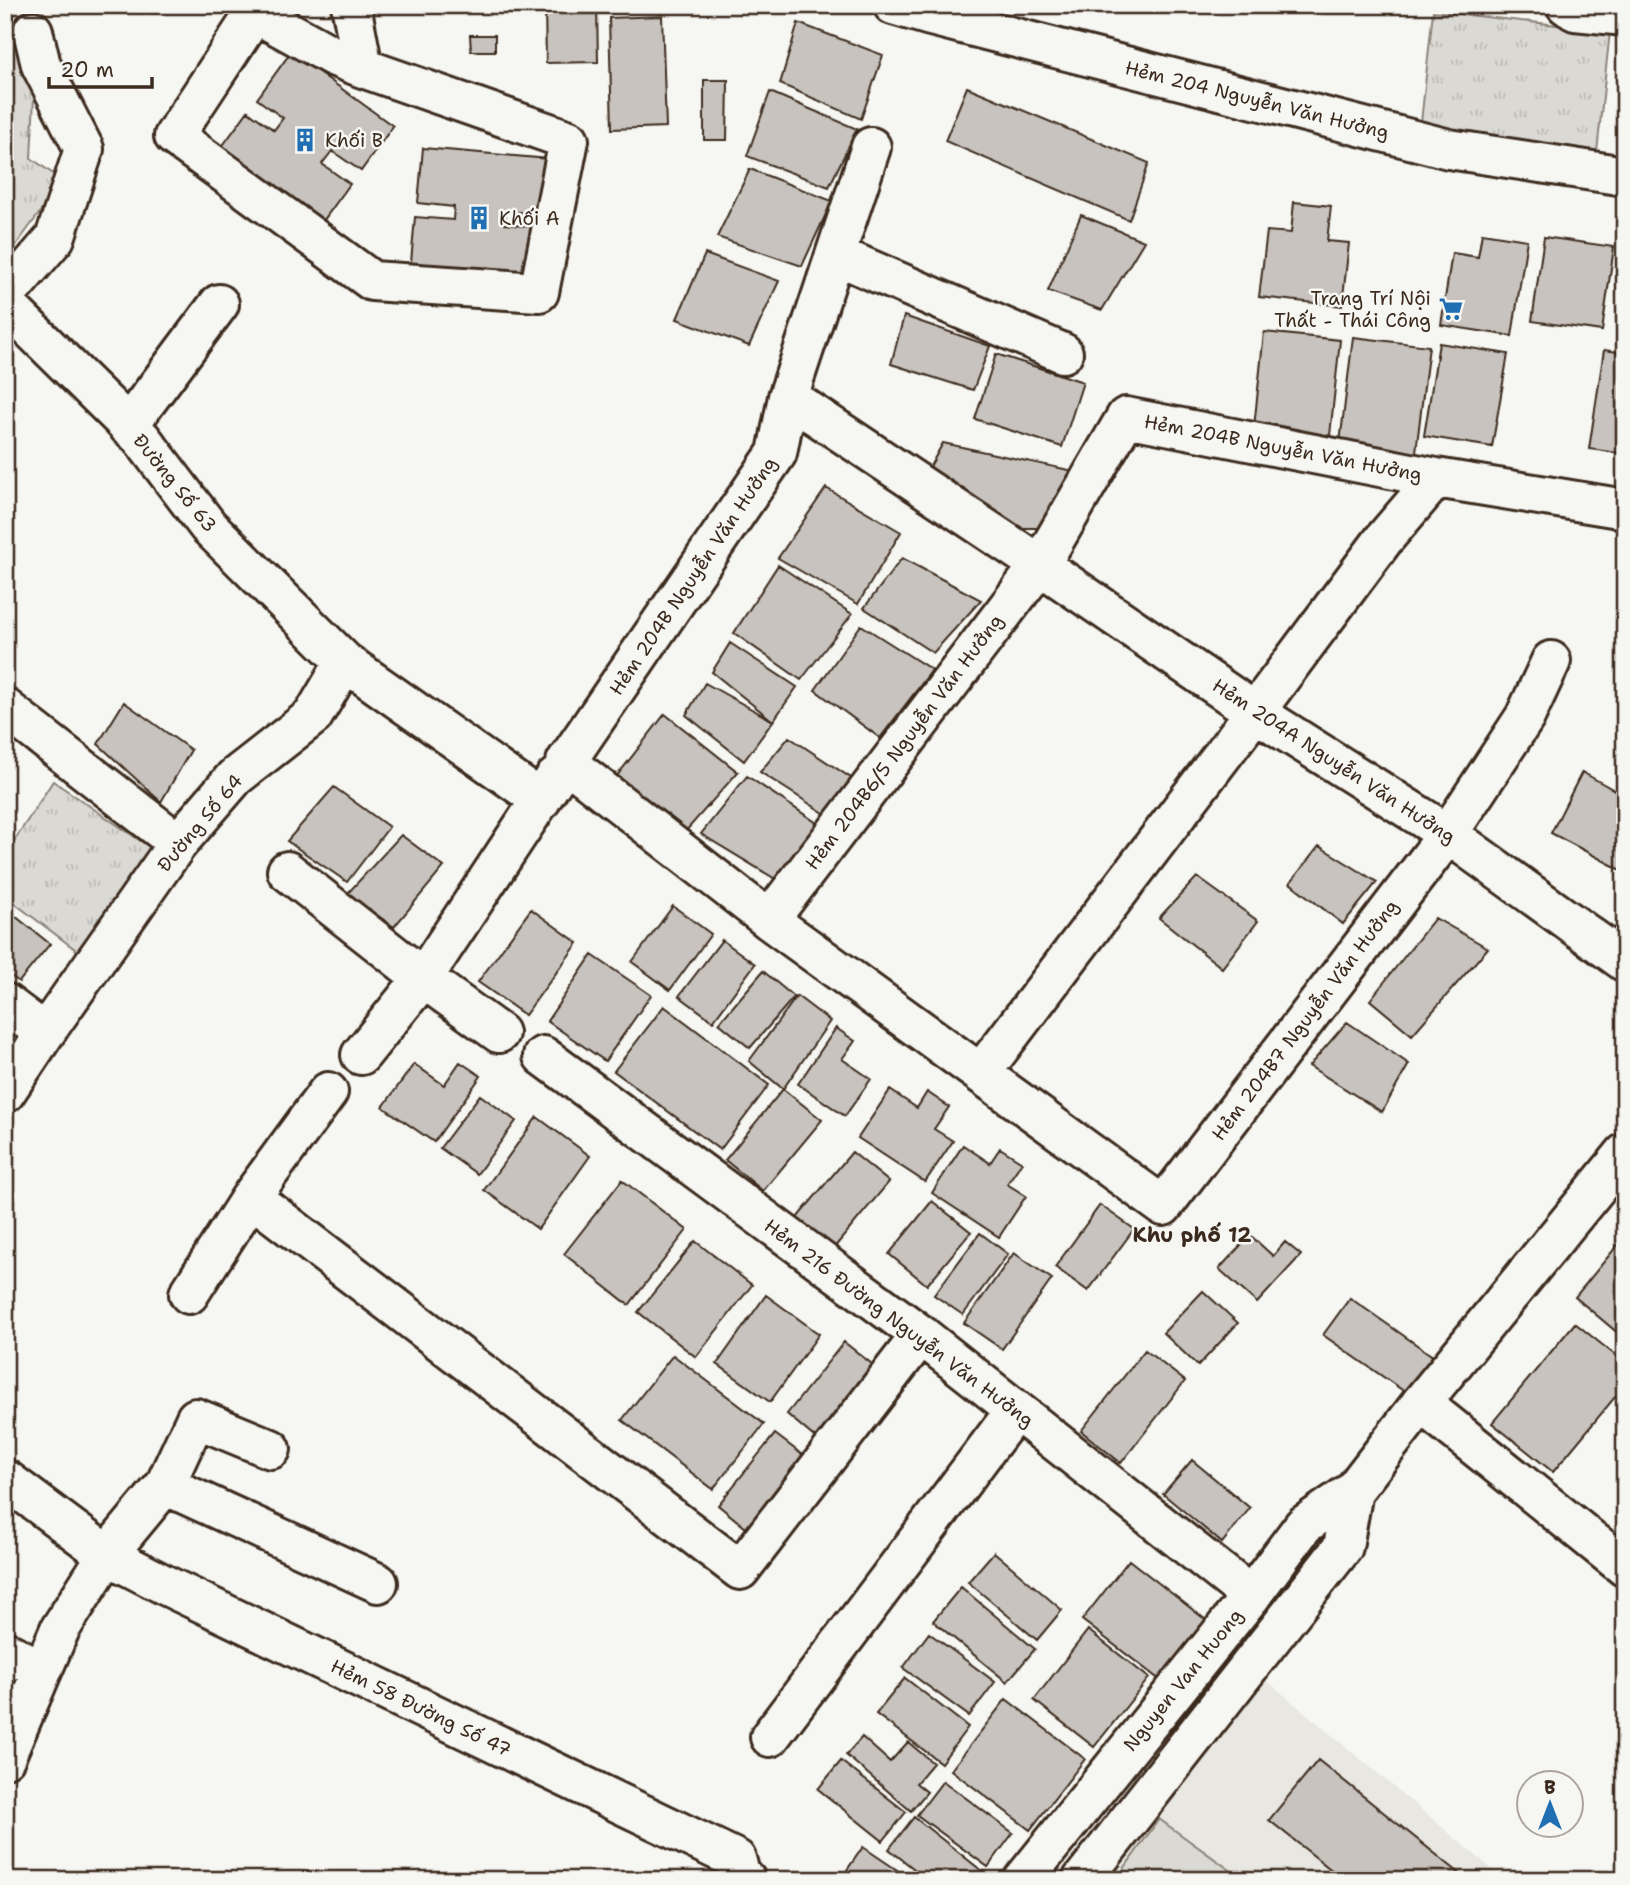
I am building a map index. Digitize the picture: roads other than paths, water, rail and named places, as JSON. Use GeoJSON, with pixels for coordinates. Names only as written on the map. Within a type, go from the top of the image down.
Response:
{"type":"FeatureCollection","features":[{"type":"Feature","properties":{"kind":"street"},"geometry":{"type":"LineString","coordinates":[[324,5],[348,62],[569,140],[539,292],[372,281],[174,136],[255,12],[348,62]]}},
{"type":"Feature","properties":{"kind":"street"},"geometry":{"type":"LineString","coordinates":[[348,62],[351,5]]}},
{"type":"Feature","properties":{"kind":"street"},"geometry":{"type":"LineString","coordinates":[[1566,5],[1575,11],[1625,16]]}},
{"type":"Feature","properties":{"kind":"street","name":"Hẻm 204 Nguyễn Văn Hưởng"},"geometry":{"type":"LineString","coordinates":[[917,9],[1449,149],[1625,176]]}},
{"type":"Feature","properties":{"kind":"street"},"geometry":{"type":"LineString","coordinates":[[5,296],[55,238],[84,149],[41,65],[33,31]]}},
{"type":"Feature","properties":{"kind":"street","name":"Hẻm 204B Nguyễn Văn Hưởng"},"geometry":{"type":"LineString","coordinates":[[361,1055],[423,978],[566,762],[777,453],[788,397],[871,147]]}},
{"type":"Feature","properties":{"kind":"street"},"geometry":{"type":"LineString","coordinates":[[836,255],[1063,353]]}},
{"type":"Feature","properties":{"kind":"street","name":"Đường Số 63"},"geometry":{"type":"LineString","coordinates":[[5,304],[142,439],[208,526],[345,662]]}},
{"type":"Feature","properties":{"kind":"street"},"geometry":{"type":"LineString","coordinates":[[128,426],[219,304]]}},
{"type":"Feature","properties":{"kind":"street"},"geometry":{"type":"LineString","coordinates":[[788,397],[1040,565]]}},
{"type":"Feature","properties":{"kind":"street","name":"Hẻm 204B Nguyễn Văn Hưởng"},"geometry":{"type":"LineString","coordinates":[[1040,565],[1126,416],[1436,478],[1625,509]]}},
{"type":"Feature","properties":{"kind":"street","name":"Hẻm 204B Nguyễn Văn Hưởng"},"geometry":{"type":"LineString","coordinates":[[981,1073],[1384,539],[1436,478]]}},
{"type":"Feature","properties":{"kind":"street","name":"Hẻm 204A Nguyễn Văn Hưởng"},"geometry":{"type":"LineString","coordinates":[[1040,565],[1255,712],[1448,834],[1625,962]]}},
{"type":"Feature","properties":{"kind":"street","name":"Hẻm 204B6/5 Nguyễn Văn Hưởng"},"geometry":{"type":"LineString","coordinates":[[769,920],[1040,565]]}},
{"type":"Feature","properties":{"kind":"street"},"geometry":{"type":"LineString","coordinates":[[1448,834],[1525,717],[1550,661]]}},
{"type":"Feature","properties":{"kind":"street"},"geometry":{"type":"LineString","coordinates":[[345,662],[541,800]]}},
{"type":"Feature","properties":{"kind":"street","name":"Đường Số 64"},"geometry":{"type":"LineString","coordinates":[[5,1093],[178,844],[235,777],[313,716],[345,662]]}},
{"type":"Feature","properties":{"kind":"street"},"geometry":{"type":"LineString","coordinates":[[5,708],[178,844]]}},
{"type":"Feature","properties":{"kind":"street"},"geometry":{"type":"LineString","coordinates":[[566,762],[769,920],[981,1073]]}},
{"type":"Feature","properties":{"kind":"street","name":"Hẻm 204B7 Nguyễn Văn Hưởng"},"geometry":{"type":"LineString","coordinates":[[981,1073],[1163,1206],[1448,834]]}},
{"type":"Feature","properties":{"kind":"street"},"geometry":{"type":"LineString","coordinates":[[287,871],[423,978],[499,1033]]}},
{"type":"Feature","properties":{"kind":"street"},"geometry":{"type":"LineString","coordinates":[[5,1003],[45,1033]]}},
{"type":"Feature","properties":{"kind":"street","name":"Hẻm 216 Đường Nguyễn Văn Hưởng"},"geometry":{"type":"LineString","coordinates":[[543,1056],[921,1335],[1251,1596]]}},
{"type":"Feature","properties":{"kind":"street"},"geometry":{"type":"LineString","coordinates":[[189,1294],[251,1197],[328,1092]]}},
{"type":"Feature","properties":{"kind":"street","name":"Nguyen Van Huong"},"geometry":{"type":"LineString","coordinates":[[1023,1880],[1251,1596],[1304,1525],[1353,1491],[1421,1403],[1619,1173]]}},
{"type":"Feature","properties":{"kind":"street"},"geometry":{"type":"LineString","coordinates":[[251,1197],[740,1570],[921,1335]]}},
{"type":"Feature","properties":{"kind":"street"},"geometry":{"type":"LineString","coordinates":[[1421,1403],[1625,1567]]}},
{"type":"Feature","properties":{"kind":"street"},"geometry":{"type":"LineString","coordinates":[[770,1737],[1014,1411]]}},
{"type":"Feature","properties":{"kind":"street"},"geometry":{"type":"LineString","coordinates":[[5,1758],[60,1629],[107,1555],[165,1485],[196,1418],[271,1449]]}},
{"type":"Feature","properties":{"kind":"street","name":"Hẻm 58 Đường Số 47"},"geometry":{"type":"LineString","coordinates":[[5,1479],[107,1555],[741,1869]]}},
{"type":"Feature","properties":{"kind":"street"},"geometry":{"type":"LineString","coordinates":[[165,1485],[378,1583]]}},
{"type":"Feature","properties":{"kind":"street","name":"Nguyen Van Huong"},"geometry":{"type":"LineString","coordinates":[[1082,1880],[1343,1546],[1353,1491]]}},
{"type":"Feature","properties":{"kind":"street"},"geometry":{"type":"LineString","coordinates":[[5,1651],[42,1670]]}},
{"type":"Feature","properties":{"kind":"street"},"geometry":{"type":"LineString","coordinates":[[1122,1757],[1158,1783]]}},
{"type":"Feature","properties":{"kind":"place","name":"Khối B"},"geometry":{"type":"Point","coordinates":[305,140]}},
{"type":"Feature","properties":{"kind":"place","name":"Khối A"},"geometry":{"type":"Point","coordinates":[479,218]}},
{"type":"Feature","properties":{"kind":"place","name":"Trang Trí Nội Thất - Thái Công"},"geometry":{"type":"Point","coordinates":[1451,309]}},
{"type":"Feature","properties":{"kind":"district","name":"Khu phố 12"},"geometry":{"type":"Point","coordinates":[1192,1235]}}]}
